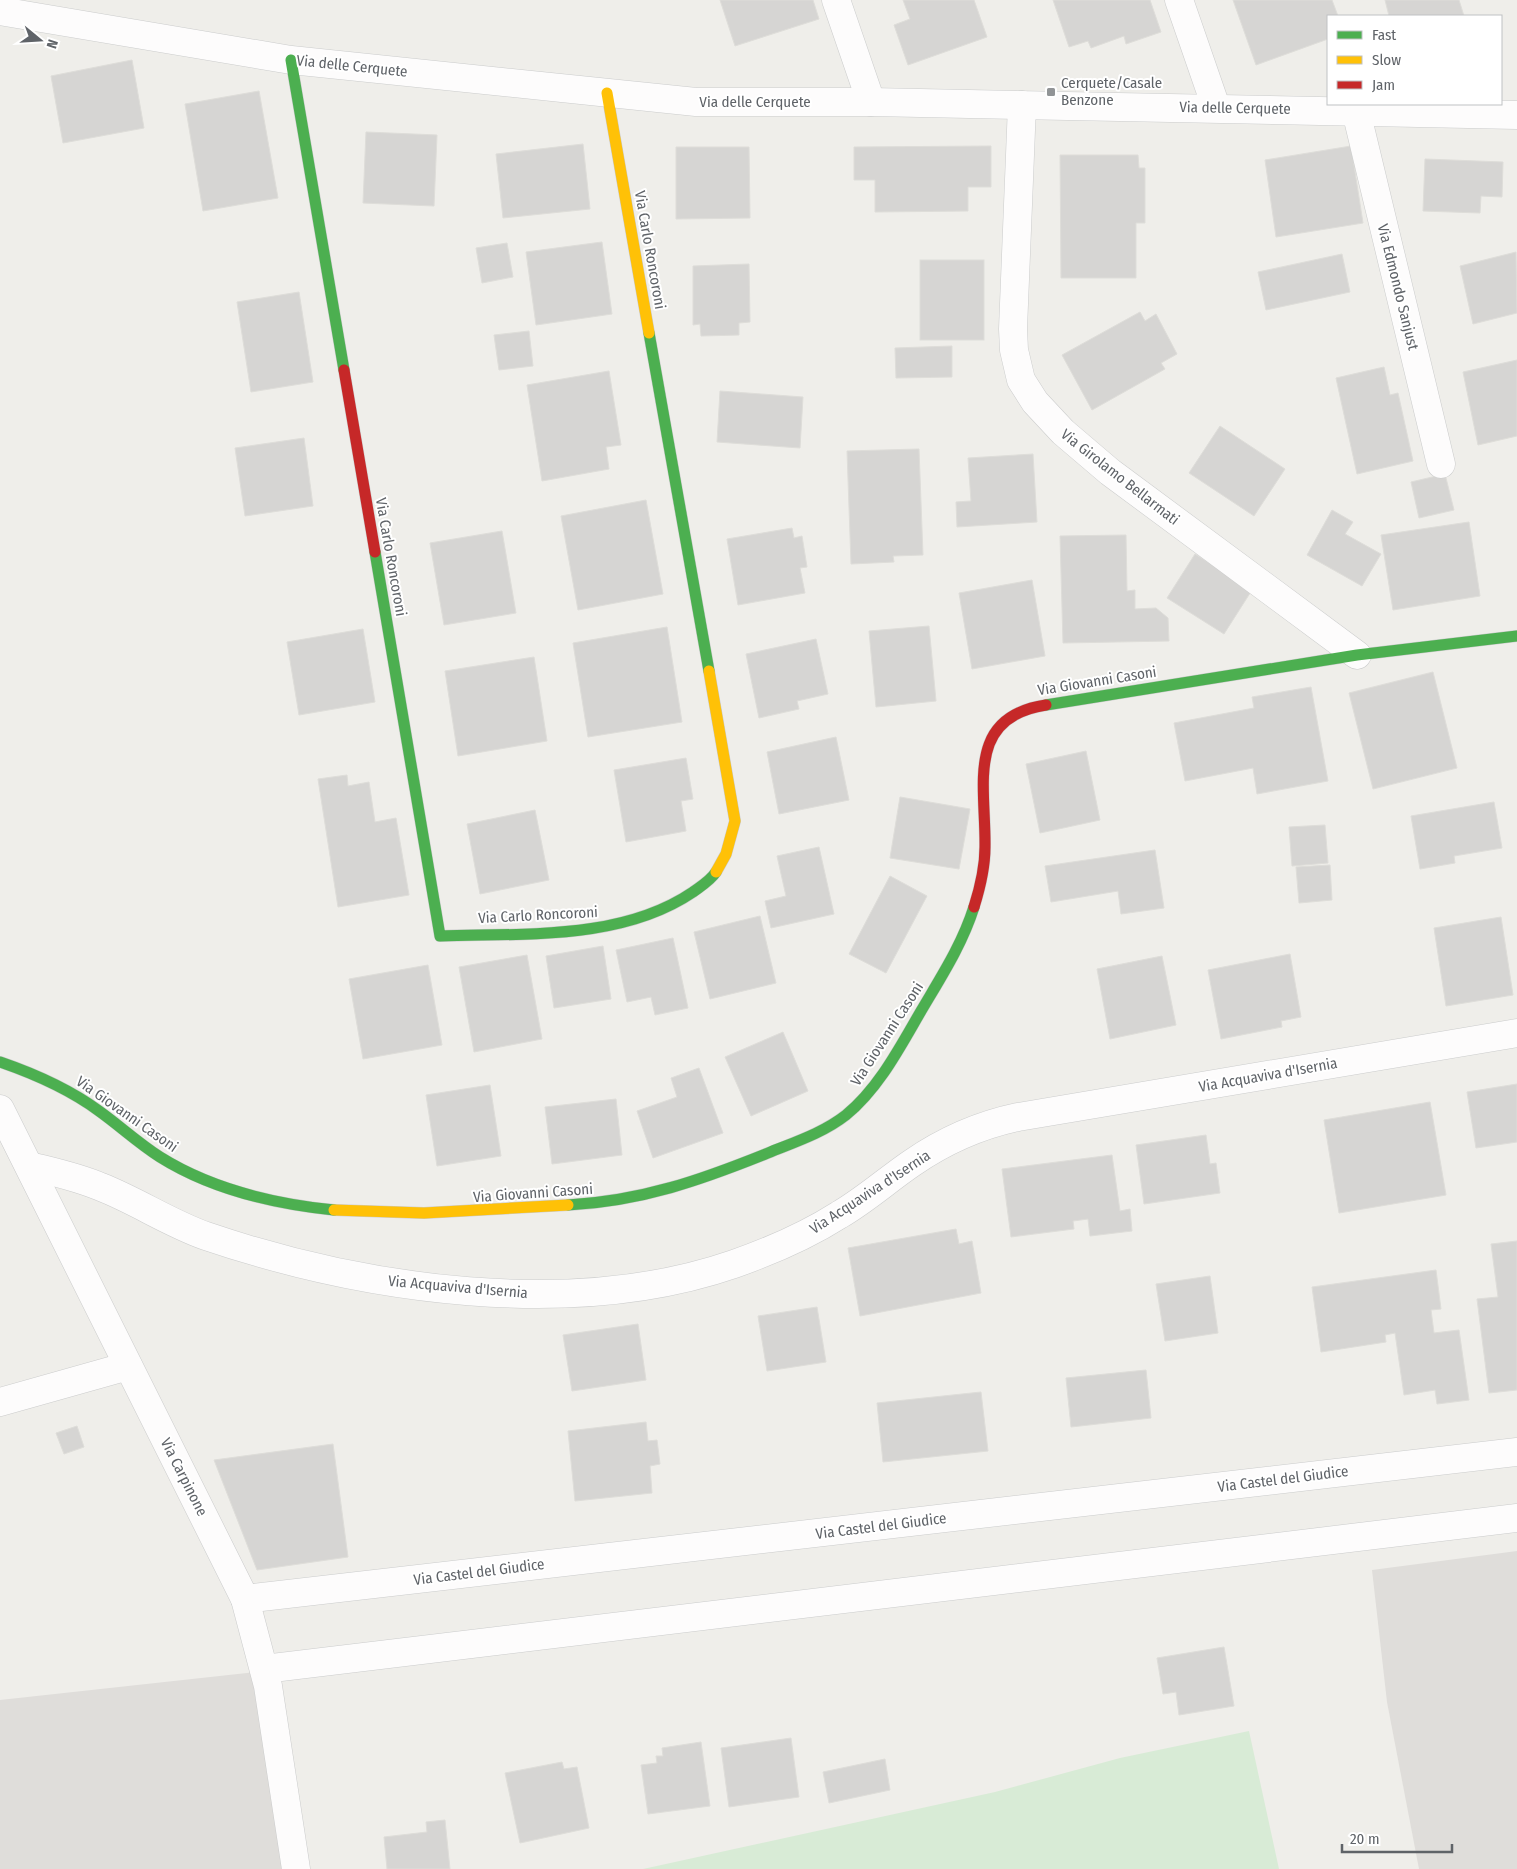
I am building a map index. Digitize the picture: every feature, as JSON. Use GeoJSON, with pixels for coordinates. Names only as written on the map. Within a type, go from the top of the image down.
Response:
{"type":"FeatureCollection","features":[{"type":"Feature","properties":{"kind":"street"},"geometry":{"type":"LineString","coordinates":[[836,0],[871,102]]}},
{"type":"Feature","properties":{"kind":"street"},"geometry":{"type":"LineString","coordinates":[[1179,0],[1216,107]]}},
{"type":"Feature","properties":{"kind":"street","name":"Via delle Cerquete"},"geometry":{"type":"LineString","coordinates":[[0,11],[291,60],[696,102],[871,102],[1216,107],[1517,115]]}},
{"type":"Feature","properties":{"kind":"street","name":"Via Carlo Roncoroni"},"geometry":{"type":"LineString","coordinates":[[291,60],[440,936],[600,928],[665,909],[708,882],[727,854],[736,821],[607,93]]}},
{"type":"Feature","properties":{"kind":"street","name":"Via Girolamo Bellarmati"},"geometry":{"type":"LineString","coordinates":[[1022,105],[1013,329],[1016,360],[1025,386],[1046,414],[1092,458],[1357,655]]}},
{"type":"Feature","properties":{"kind":"street","name":"Via Edmondo Sanjust"},"geometry":{"type":"LineString","coordinates":[[1356,111],[1441,464]]}},
{"type":"Feature","properties":{"kind":"street","name":"Via Giovanni Casoni"},"geometry":{"type":"LineString","coordinates":[[0,1062],[45,1078],[76,1095],[156,1154],[188,1172],[224,1187],[299,1206],[364,1214],[447,1213],[606,1203],[668,1190],[819,1131],[846,1115],[874,1083],[954,957],[969,925],[978,899],[984,868],[983,770],[986,748],[996,728],[1011,713],[1030,707],[1357,655],[1517,636]]}},
{"type":"Feature","properties":{"kind":"street","name":"Via Acquaviva d'Isernia"},"geometry":{"type":"LineString","coordinates":[[30,1166],[100,1186],[205,1236],[278,1258],[337,1272],[400,1283],[503,1294],[626,1288],[705,1274],[792,1241],[845,1212],[935,1149],[977,1128],[998,1122],[1517,1033]]}},
{"type":"Feature","properties":{"kind":"street","name":"Via Carpinone"},"geometry":{"type":"LineString","coordinates":[[0,1109],[245,1600],[264,1669],[296,1869]]}},
{"type":"Feature","properties":{"kind":"street"},"geometry":{"type":"LineString","coordinates":[[0,1402],[128,1366]]}},
{"type":"Feature","properties":{"kind":"street","name":"Via Castel del Giudice"},"geometry":{"type":"LineString","coordinates":[[245,1600],[1517,1452]]}},
{"type":"Feature","properties":{"kind":"street"},"geometry":{"type":"LineString","coordinates":[[264,1669],[1517,1518]]}},
{"type":"Feature","properties":{"kind":"shaded area"},"geometry":{"type":"Polygon","coordinates":[[[1517,1551],[1517,1869],[1419,1869],[1387,1702],[1372,1570],[1517,1551]]]}},
{"type":"Feature","properties":{"kind":"shaded area"},"geometry":{"type":"Polygon","coordinates":[[[256,1672],[287,1869],[0,1869],[0,1700],[256,1672]]]}},
{"type":"Feature","properties":{"kind":"green space"},"geometry":{"type":"Polygon","coordinates":[[[1249,1731],[1279,1869],[643,1869],[995,1792],[1120,1758],[1249,1731]]]}},
{"type":"Feature","properties":{"kind":"building"},"geometry":{"type":"Polygon","coordinates":[[[720,0],[813,0],[819,19],[735,46],[720,0]]]}},
{"type":"Feature","properties":{"kind":"building"},"geometry":{"type":"Polygon","coordinates":[[[903,0],[974,0],[987,37],[908,65],[894,25],[910,19],[903,0]]]}},
{"type":"Feature","properties":{"kind":"building"},"geometry":{"type":"Polygon","coordinates":[[[1053,0],[1150,0],[1161,32],[1126,44],[1124,36],[1091,48],[1088,41],[1069,47],[1053,0]]]}},
{"type":"Feature","properties":{"kind":"building"},"geometry":{"type":"Polygon","coordinates":[[[1233,0],[1332,0],[1338,15],[1327,15],[1327,39],[1256,65],[1233,0]]]}},
{"type":"Feature","properties":{"kind":"building"},"geometry":{"type":"Polygon","coordinates":[[[1385,0],[1459,0],[1464,15],[1389,15],[1385,0]]]}},
{"type":"Feature","properties":{"kind":"building"},"geometry":{"type":"Polygon","coordinates":[[[132,60],[144,128],[63,143],[51,76],[132,60]]]}},
{"type":"Feature","properties":{"kind":"building"},"geometry":{"type":"Polygon","coordinates":[[[259,91],[278,198],[203,211],[185,104],[259,91]]]}},
{"type":"Feature","properties":{"kind":"building"},"geometry":{"type":"Polygon","coordinates":[[[366,132],[437,135],[434,206],[363,203],[366,132]]]}},
{"type":"Feature","properties":{"kind":"building"},"geometry":{"type":"Polygon","coordinates":[[[583,144],[590,209],[503,218],[496,154],[583,144]]]}},
{"type":"Feature","properties":{"kind":"building"},"geometry":{"type":"Polygon","coordinates":[[[991,146],[991,187],[968,187],[968,211],[875,212],[875,180],[854,180],[854,147],[991,146]]]}},
{"type":"Feature","properties":{"kind":"building"},"geometry":{"type":"Polygon","coordinates":[[[1351,146],[1363,223],[1276,237],[1265,160],[1351,146]]]}},
{"type":"Feature","properties":{"kind":"building"},"geometry":{"type":"Polygon","coordinates":[[[676,147],[749,147],[750,218],[676,219],[676,147]]]}},
{"type":"Feature","properties":{"kind":"building"},"geometry":{"type":"Polygon","coordinates":[[[1060,155],[1138,155],[1139,168],[1145,168],[1145,223],[1136,223],[1136,278],[1061,278],[1060,155]]]}},
{"type":"Feature","properties":{"kind":"building"},"geometry":{"type":"Polygon","coordinates":[[[1425,159],[1503,162],[1502,197],[1481,196],[1480,213],[1423,211],[1425,159]]]}},
{"type":"Feature","properties":{"kind":"building"},"geometry":{"type":"Polygon","coordinates":[[[602,242],[612,314],[536,325],[526,252],[602,242]]]}},
{"type":"Feature","properties":{"kind":"building"},"geometry":{"type":"Polygon","coordinates":[[[507,243],[513,277],[482,283],[476,248],[507,243]]]}},
{"type":"Feature","properties":{"kind":"building"},"geometry":{"type":"Polygon","coordinates":[[[1516,252],[1517,313],[1473,324],[1460,266],[1516,252]]]}},
{"type":"Feature","properties":{"kind":"building"},"geometry":{"type":"Polygon","coordinates":[[[1342,254],[1350,292],[1266,310],[1258,272],[1342,254]]]}},
{"type":"Feature","properties":{"kind":"building"},"geometry":{"type":"Polygon","coordinates":[[[920,260],[984,260],[984,340],[920,340],[920,260]]]}},
{"type":"Feature","properties":{"kind":"building"},"geometry":{"type":"Polygon","coordinates":[[[749,264],[750,322],[739,323],[739,335],[701,336],[700,324],[693,325],[693,266],[749,264]]]}},
{"type":"Feature","properties":{"kind":"building"},"geometry":{"type":"Polygon","coordinates":[[[299,292],[313,382],[251,392],[237,302],[299,292]]]}},
{"type":"Feature","properties":{"kind":"building"},"geometry":{"type":"Polygon","coordinates":[[[1140,312],[1145,321],[1156,314],[1177,354],[1161,363],[1165,369],[1092,410],[1062,355],[1140,312]]]}},
{"type":"Feature","properties":{"kind":"building"},"geometry":{"type":"Polygon","coordinates":[[[529,331],[533,366],[499,370],[494,335],[529,331]]]}},
{"type":"Feature","properties":{"kind":"building"},"geometry":{"type":"Polygon","coordinates":[[[952,346],[952,377],[896,378],[895,348],[952,346]]]}},
{"type":"Feature","properties":{"kind":"building"},"geometry":{"type":"Polygon","coordinates":[[[1517,360],[1517,436],[1478,445],[1463,372],[1517,360]]]}},
{"type":"Feature","properties":{"kind":"building"},"geometry":{"type":"Polygon","coordinates":[[[1384,367],[1390,395],[1398,393],[1413,461],[1357,474],[1336,378],[1384,367]]]}},
{"type":"Feature","properties":{"kind":"building"},"geometry":{"type":"Polygon","coordinates":[[[609,371],[621,445],[606,447],[609,469],[542,481],[527,385],[609,371]]]}},
{"type":"Feature","properties":{"kind":"building"},"geometry":{"type":"Polygon","coordinates":[[[720,391],[803,397],[800,448],[717,442],[720,391]]]}},
{"type":"Feature","properties":{"kind":"building"},"geometry":{"type":"Polygon","coordinates":[[[1220,426],[1285,469],[1254,516],[1189,473],[1220,426]]]}},
{"type":"Feature","properties":{"kind":"building"},"geometry":{"type":"Polygon","coordinates":[[[304,438],[313,506],[245,516],[235,448],[304,438]]]}},
{"type":"Feature","properties":{"kind":"building"},"geometry":{"type":"Polygon","coordinates":[[[919,449],[923,555],[893,556],[894,562],[851,564],[847,451],[919,449]]]}},
{"type":"Feature","properties":{"kind":"building"},"geometry":{"type":"Polygon","coordinates":[[[1033,454],[1037,522],[957,527],[956,502],[971,501],[968,458],[1033,454]]]}},
{"type":"Feature","properties":{"kind":"building"},"geometry":{"type":"Polygon","coordinates":[[[1445,474],[1454,510],[1419,518],[1411,482],[1445,474]]]}},
{"type":"Feature","properties":{"kind":"building"},"geometry":{"type":"Polygon","coordinates":[[[646,500],[663,594],[578,610],[561,516],[646,500]]]}},
{"type":"Feature","properties":{"kind":"building"},"geometry":{"type":"Polygon","coordinates":[[[1332,510],[1353,522],[1345,534],[1381,554],[1362,586],[1307,555],[1332,510]]]}},
{"type":"Feature","properties":{"kind":"building"},"geometry":{"type":"Polygon","coordinates":[[[1469,522],[1480,596],[1393,610],[1381,535],[1469,522]]]}},
{"type":"Feature","properties":{"kind":"building"},"geometry":{"type":"Polygon","coordinates":[[[792,528],[794,538],[802,536],[807,567],[800,568],[805,593],[738,605],[727,539],[792,528]]]}},
{"type":"Feature","properties":{"kind":"building"},"geometry":{"type":"Polygon","coordinates":[[[502,531],[516,613],[444,625],[430,543],[502,531]]]}},
{"type":"Feature","properties":{"kind":"building"},"geometry":{"type":"Polygon","coordinates":[[[1126,535],[1127,591],[1135,590],[1135,609],[1156,608],[1168,618],[1169,641],[1063,643],[1060,536],[1126,535]]]}},
{"type":"Feature","properties":{"kind":"building"},"geometry":{"type":"Polygon","coordinates":[[[1195,554],[1252,590],[1224,634],[1167,598],[1195,554]]]}},
{"type":"Feature","properties":{"kind":"building"},"geometry":{"type":"Polygon","coordinates":[[[1032,580],[1045,656],[972,669],[959,593],[1032,580]]]}},
{"type":"Feature","properties":{"kind":"building"},"geometry":{"type":"Polygon","coordinates":[[[929,626],[936,701],[876,707],[869,631],[929,626]]]}},
{"type":"Feature","properties":{"kind":"building"},"geometry":{"type":"Polygon","coordinates":[[[667,627],[682,722],[588,737],[573,643],[667,627]]]}},
{"type":"Feature","properties":{"kind":"building"},"geometry":{"type":"Polygon","coordinates":[[[363,629],[375,702],[299,715],[287,642],[363,629]]]}},
{"type":"Feature","properties":{"kind":"building"},"geometry":{"type":"Polygon","coordinates":[[[816,639],[828,694],[797,701],[799,709],[759,718],[746,654],[816,639]]]}},
{"type":"Feature","properties":{"kind":"building"},"geometry":{"type":"Polygon","coordinates":[[[534,657],[547,741],[458,756],[445,671],[534,657]]]}},
{"type":"Feature","properties":{"kind":"building"},"geometry":{"type":"Polygon","coordinates":[[[1433,672],[1457,768],[1373,789],[1349,693],[1433,672]]]}},
{"type":"Feature","properties":{"kind":"building"},"geometry":{"type":"Polygon","coordinates":[[[1311,687],[1328,781],[1257,794],[1253,768],[1185,781],[1174,723],[1254,708],[1252,697],[1311,687]]]}},
{"type":"Feature","properties":{"kind":"building"},"geometry":{"type":"Polygon","coordinates":[[[836,737],[849,800],[779,814],[767,752],[836,737]]]}},
{"type":"Feature","properties":{"kind":"building"},"geometry":{"type":"Polygon","coordinates":[[[1086,751],[1100,820],[1040,833],[1026,764],[1086,751]]]}},
{"type":"Feature","properties":{"kind":"building"},"geometry":{"type":"Polygon","coordinates":[[[686,758],[693,799],[681,801],[686,831],[626,842],[614,770],[686,758]]]}},
{"type":"Feature","properties":{"kind":"building"},"geometry":{"type":"Polygon","coordinates":[[[347,775],[348,786],[369,782],[375,822],[396,818],[409,895],[338,907],[318,779],[347,775]]]}},
{"type":"Feature","properties":{"kind":"building"},"geometry":{"type":"Polygon","coordinates":[[[900,797],[970,809],[959,869],[890,858],[900,797]]]}},
{"type":"Feature","properties":{"kind":"building"},"geometry":{"type":"Polygon","coordinates":[[[1494,802],[1502,848],[1454,856],[1455,863],[1420,869],[1411,816],[1494,802]]]}},
{"type":"Feature","properties":{"kind":"building"},"geometry":{"type":"Polygon","coordinates":[[[535,810],[549,880],[480,894],[467,824],[535,810]]]}},
{"type":"Feature","properties":{"kind":"building"},"geometry":{"type":"Polygon","coordinates":[[[1325,825],[1328,863],[1292,866],[1289,827],[1325,825]]]}},
{"type":"Feature","properties":{"kind":"building"},"geometry":{"type":"Polygon","coordinates":[[[819,847],[834,914],[771,928],[765,901],[786,896],[777,856],[819,847]]]}},
{"type":"Feature","properties":{"kind":"building"},"geometry":{"type":"Polygon","coordinates":[[[1155,850],[1164,908],[1121,914],[1118,891],[1051,902],[1045,866],[1155,850]]]}},
{"type":"Feature","properties":{"kind":"building"},"geometry":{"type":"Polygon","coordinates":[[[1330,865],[1332,900],[1299,903],[1296,867],[1330,865]]]}},
{"type":"Feature","properties":{"kind":"building"},"geometry":{"type":"Polygon","coordinates":[[[890,876],[927,896],[886,973],[849,954],[890,876]]]}},
{"type":"Feature","properties":{"kind":"building"},"geometry":{"type":"Polygon","coordinates":[[[760,916],[776,983],[710,999],[694,932],[760,916]]]}},
{"type":"Feature","properties":{"kind":"building"},"geometry":{"type":"Polygon","coordinates":[[[1501,917],[1513,995],[1446,1006],[1434,928],[1501,917]]]}},
{"type":"Feature","properties":{"kind":"building"},"geometry":{"type":"Polygon","coordinates":[[[673,938],[688,1008],[655,1015],[651,997],[627,1002],[616,950],[673,938]]]}},
{"type":"Feature","properties":{"kind":"building"},"geometry":{"type":"Polygon","coordinates":[[[603,946],[611,999],[554,1008],[546,956],[603,946]]]}},
{"type":"Feature","properties":{"kind":"building"},"geometry":{"type":"Polygon","coordinates":[[[1290,954],[1301,1017],[1281,1021],[1282,1027],[1221,1039],[1208,970],[1290,954]]]}},
{"type":"Feature","properties":{"kind":"building"},"geometry":{"type":"Polygon","coordinates":[[[527,955],[542,1039],[474,1052],[459,967],[527,955]]]}},
{"type":"Feature","properties":{"kind":"building"},"geometry":{"type":"Polygon","coordinates":[[[1162,956],[1176,1025],[1110,1039],[1097,969],[1162,956]]]}},
{"type":"Feature","properties":{"kind":"building"},"geometry":{"type":"Polygon","coordinates":[[[428,965],[442,1045],[363,1059],[349,979],[428,965]]]}},
{"type":"Feature","properties":{"kind":"building"},"geometry":{"type":"Polygon","coordinates":[[[783,1032],[808,1091],[751,1116],[725,1057],[783,1032]]]}},
{"type":"Feature","properties":{"kind":"building"},"geometry":{"type":"Polygon","coordinates":[[[699,1068],[723,1133],[653,1158],[637,1111],[677,1097],[671,1078],[699,1068]]]}},
{"type":"Feature","properties":{"kind":"building"},"geometry":{"type":"Polygon","coordinates":[[[1517,1084],[1517,1142],[1476,1148],[1467,1092],[1517,1084]]]}},
{"type":"Feature","properties":{"kind":"building"},"geometry":{"type":"Polygon","coordinates":[[[490,1085],[501,1156],[437,1166],[426,1095],[490,1085]]]}},
{"type":"Feature","properties":{"kind":"building"},"geometry":{"type":"Polygon","coordinates":[[[616,1099],[622,1155],[552,1164],[545,1107],[616,1099]]]}},
{"type":"Feature","properties":{"kind":"building"},"geometry":{"type":"Polygon","coordinates":[[[1430,1102],[1446,1195],[1339,1213],[1324,1120],[1430,1102]]]}},
{"type":"Feature","properties":{"kind":"building"},"geometry":{"type":"Polygon","coordinates":[[[1206,1135],[1210,1164],[1216,1163],[1220,1193],[1144,1204],[1136,1145],[1206,1135]]]}},
{"type":"Feature","properties":{"kind":"building"},"geometry":{"type":"Polygon","coordinates":[[[1112,1155],[1120,1211],[1130,1209],[1132,1231],[1090,1236],[1088,1219],[1073,1221],[1074,1229],[1011,1237],[1002,1169],[1112,1155]]]}},
{"type":"Feature","properties":{"kind":"building"},"geometry":{"type":"Polygon","coordinates":[[[956,1229],[959,1244],[972,1241],[981,1293],[860,1316],[848,1248],[956,1229]]]}},
{"type":"Feature","properties":{"kind":"building"},"geometry":{"type":"Polygon","coordinates":[[[1517,1241],[1517,1390],[1489,1393],[1477,1299],[1498,1297],[1491,1244],[1517,1241]]]}},
{"type":"Feature","properties":{"kind":"building"},"geometry":{"type":"Polygon","coordinates":[[[1436,1270],[1441,1309],[1431,1310],[1434,1333],[1459,1330],[1469,1400],[1437,1404],[1435,1390],[1404,1395],[1395,1333],[1385,1335],[1386,1342],[1321,1352],[1312,1287],[1436,1270]]]}},
{"type":"Feature","properties":{"kind":"building"},"geometry":{"type":"Polygon","coordinates":[[[1210,1276],[1218,1333],[1165,1341],[1156,1284],[1210,1276]]]}},
{"type":"Feature","properties":{"kind":"building"},"geometry":{"type":"Polygon","coordinates":[[[817,1307],[826,1362],[767,1371],[758,1316],[817,1307]]]}},
{"type":"Feature","properties":{"kind":"building"},"geometry":{"type":"Polygon","coordinates":[[[638,1324],[646,1380],[572,1391],[563,1335],[638,1324]]]}},
{"type":"Feature","properties":{"kind":"building"},"geometry":{"type":"Polygon","coordinates":[[[1146,1370],[1151,1418],[1071,1427],[1066,1378],[1146,1370]]]}},
{"type":"Feature","properties":{"kind":"building"},"geometry":{"type":"Polygon","coordinates":[[[981,1392],[988,1451],[883,1462],[877,1403],[981,1392]]]}},
{"type":"Feature","properties":{"kind":"building"},"geometry":{"type":"Polygon","coordinates":[[[646,1422],[648,1441],[657,1440],[660,1464],[650,1466],[652,1493],[575,1501],[568,1431],[646,1422]]]}},
{"type":"Feature","properties":{"kind":"building"},"geometry":{"type":"Polygon","coordinates":[[[77,1426],[84,1447],[64,1454],[56,1433],[77,1426]]]}},
{"type":"Feature","properties":{"kind":"building"},"geometry":{"type":"Polygon","coordinates":[[[333,1444],[348,1557],[257,1570],[214,1460],[333,1444]]]}},
{"type":"Feature","properties":{"kind":"building"},"geometry":{"type":"Polygon","coordinates":[[[1224,1647],[1234,1706],[1179,1715],[1176,1692],[1163,1694],[1157,1658],[1224,1647]]]}},
{"type":"Feature","properties":{"kind":"building"},"geometry":{"type":"Polygon","coordinates":[[[791,1738],[799,1797],[729,1807],[721,1748],[791,1738]]]}},
{"type":"Feature","properties":{"kind":"building"},"geometry":{"type":"Polygon","coordinates":[[[701,1742],[710,1806],[648,1814],[641,1765],[657,1763],[656,1756],[663,1756],[662,1748],[701,1742]]]}},
{"type":"Feature","properties":{"kind":"building"},"geometry":{"type":"Polygon","coordinates":[[[885,1759],[890,1790],[829,1803],[823,1772],[885,1759]]]}},
{"type":"Feature","properties":{"kind":"building"},"geometry":{"type":"Polygon","coordinates":[[[562,1762],[564,1769],[577,1767],[589,1828],[520,1843],[505,1773],[562,1762]]]}},
{"type":"Feature","properties":{"kind":"building"},"geometry":{"type":"Polygon","coordinates":[[[445,1820],[450,1869],[387,1869],[384,1837],[427,1832],[426,1822],[445,1820]]]}},
{"type":"Feature","properties":{"kind":"traffic: fast"},"geometry":{"type":"LineString","coordinates":[[291,60],[344,370]]}},
{"type":"Feature","properties":{"kind":"traffic: fast"},"geometry":{"type":"LineString","coordinates":[[649,333],[709,671]]}},
{"type":"Feature","properties":{"kind":"traffic: fast"},"geometry":{"type":"LineString","coordinates":[[375,552],[440,936],[537,934],[603,927],[635,919],[665,908],[693,892],[708,881],[716,872]]}},
{"type":"Feature","properties":{"kind":"traffic: fast"},"geometry":{"type":"LineString","coordinates":[[1046,705],[1357,655],[1517,636]]}},
{"type":"Feature","properties":{"kind":"traffic: fast"},"geometry":{"type":"LineString","coordinates":[[568,1205],[621,1199],[671,1188],[743,1163],[809,1137],[846,1115],[879,1080],[897,1053],[950,961],[974,907]]}},
{"type":"Feature","properties":{"kind":"traffic: fast"},"geometry":{"type":"LineString","coordinates":[[0,1062],[64,1089],[99,1111],[160,1157],[200,1178],[266,1199],[334,1210]]}},
{"type":"Feature","properties":{"kind":"traffic: slow"},"geometry":{"type":"LineString","coordinates":[[607,93],[649,333]]}},
{"type":"Feature","properties":{"kind":"traffic: slow"},"geometry":{"type":"LineString","coordinates":[[709,671],[735,821],[726,854],[716,872]]}},
{"type":"Feature","properties":{"kind":"traffic: slow"},"geometry":{"type":"LineString","coordinates":[[334,1210],[424,1213],[568,1205]]}},
{"type":"Feature","properties":{"kind":"traffic: jam"},"geometry":{"type":"LineString","coordinates":[[344,370],[375,552]]}},
{"type":"Feature","properties":{"kind":"traffic: jam"},"geometry":{"type":"LineString","coordinates":[[974,907],[984,862],[983,778],[991,739],[1002,724],[1020,712],[1046,705]]}},
{"type":"Feature","properties":{"kind":"place","name":"Cerquete/Casale Benzone"},"geometry":{"type":"Point","coordinates":[1051,92]}}]}
